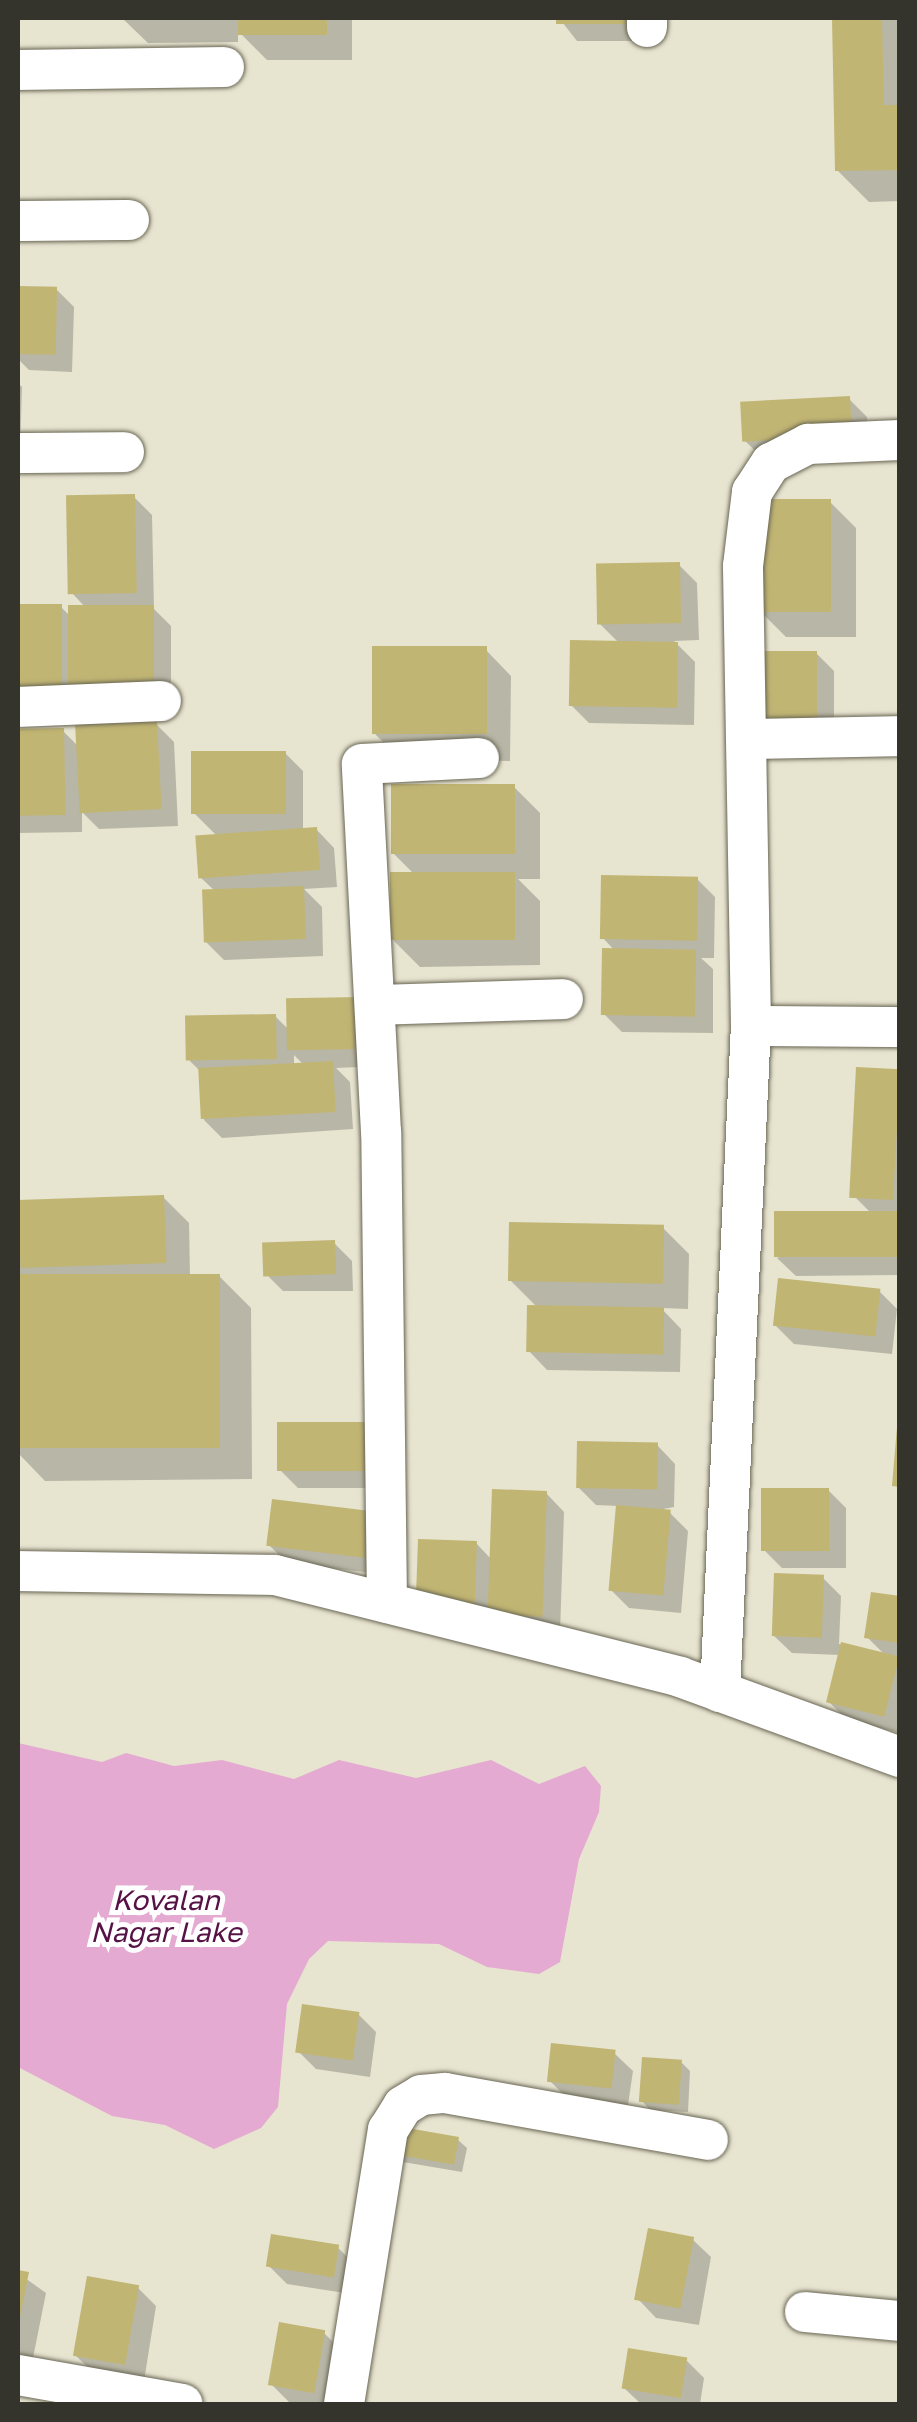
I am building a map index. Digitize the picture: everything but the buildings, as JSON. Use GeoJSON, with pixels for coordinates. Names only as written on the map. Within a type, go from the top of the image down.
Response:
{"type":"FeatureCollection","features":[{"type":"Feature","properties":{"kind":"street"},"geometry":{"type":"LineString","coordinates":[[18,70],[224,67]]}},
{"type":"Feature","properties":{"kind":"street"},"geometry":{"type":"LineString","coordinates":[[18,221],[129,220]]}},
{"type":"Feature","properties":{"kind":"street"},"geometry":{"type":"LineString","coordinates":[[720,1692],[752,1026],[743,566],[752,492],[771,463],[808,444],[900,440]]}},
{"type":"Feature","properties":{"kind":"street"},"geometry":{"type":"LineString","coordinates":[[18,453],[124,452]]}},
{"type":"Feature","properties":{"kind":"street"},"geometry":{"type":"LineString","coordinates":[[18,707],[161,701]]}},
{"type":"Feature","properties":{"kind":"street"},"geometry":{"type":"LineString","coordinates":[[746,739],[900,736]]}},
{"type":"Feature","properties":{"kind":"street"},"geometry":{"type":"LineString","coordinates":[[387,1603],[376,1005],[362,764],[479,758]]}},
{"type":"Feature","properties":{"kind":"street"},"geometry":{"type":"LineString","coordinates":[[376,1005],[563,999]]}},
{"type":"Feature","properties":{"kind":"street"},"geometry":{"type":"LineString","coordinates":[[752,1026],[900,1027]]}},
{"type":"Feature","properties":{"kind":"street"},"geometry":{"type":"LineString","coordinates":[[18,1570],[275,1574],[720,1692],[900,1757]]}},
{"type":"Feature","properties":{"kind":"street"},"geometry":{"type":"LineString","coordinates":[[344,2404],[388,2130],[403,2106],[421,2095],[445,2093],[708,2140]]}},
{"type":"Feature","properties":{"kind":"street"},"geometry":{"type":"LineString","coordinates":[[805,2312],[900,2320]]}},
{"type":"Feature","properties":{"kind":"street"},"geometry":{"type":"LineString","coordinates":[[18,2375],[182,2404]]}},
{"type":"Feature","properties":{"kind":"water","name":"Kovalan Nagar Lake"},"geometry":{"type":"Polygon","coordinates":[[[18,1743],[102,1762],[126,1753],[174,1766],[222,1760],[294,1779],[339,1760],[416,1778],[491,1760],[539,1784],[585,1766],[601,1786],[599,1812],[579,1859],[560,1962],[539,1974],[487,1967],[439,1944],[328,1941],[309,1959],[287,2004],[278,2107],[261,2128],[214,2149],[165,2125],[112,2116],[18,2067],[18,1743]]]}}]}
